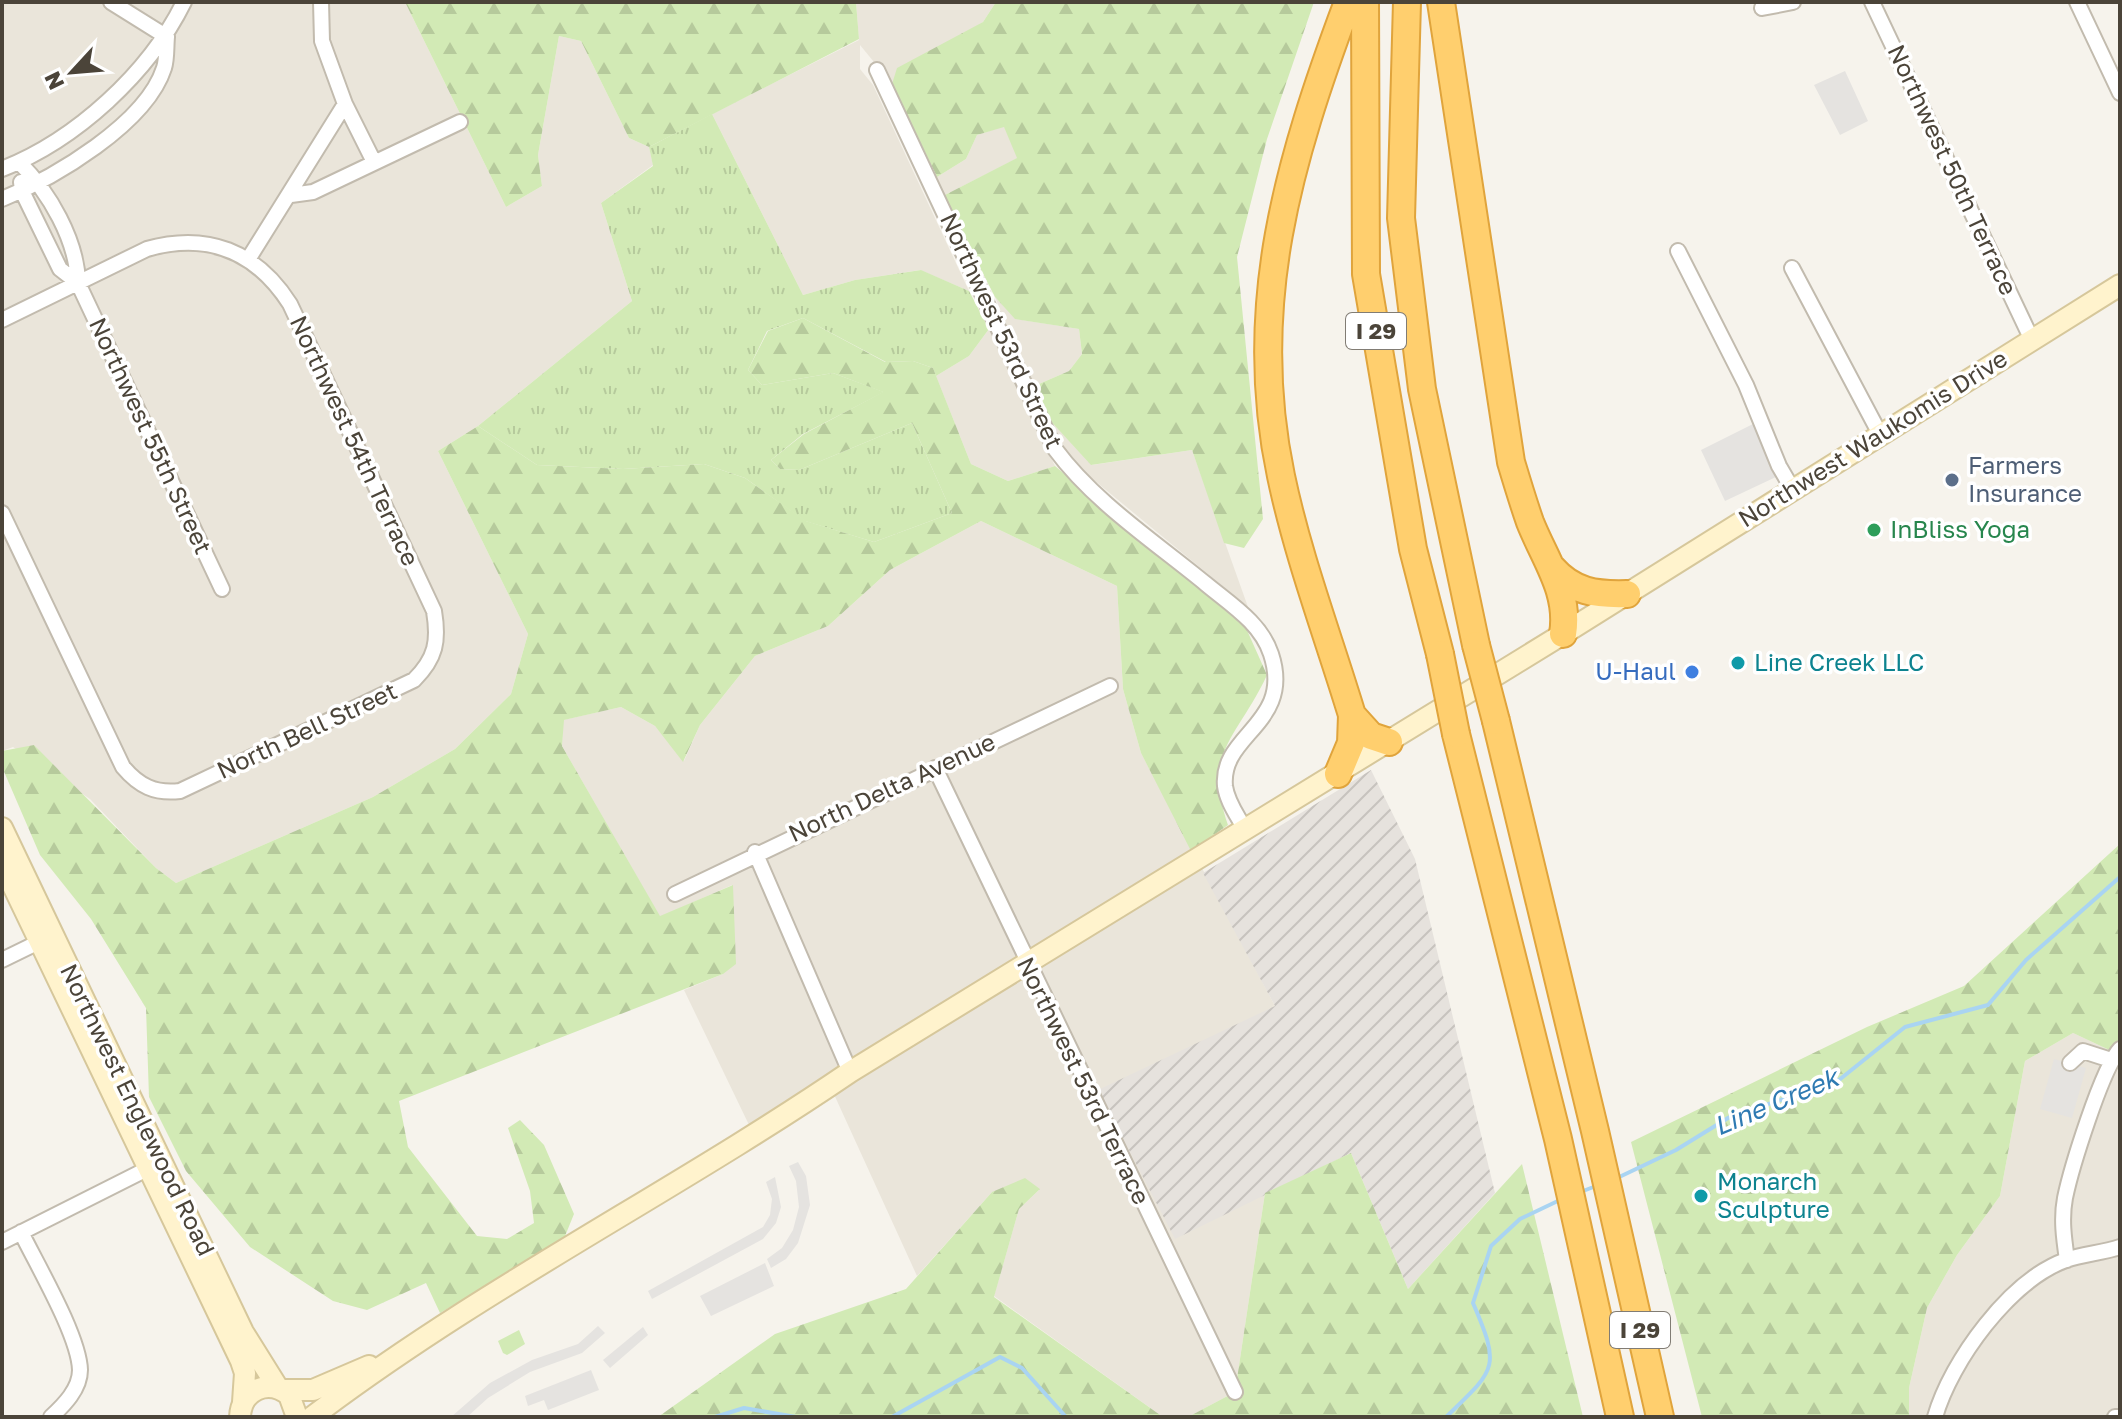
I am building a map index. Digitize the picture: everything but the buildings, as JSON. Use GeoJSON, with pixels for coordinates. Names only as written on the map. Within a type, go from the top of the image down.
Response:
{"type":"FeatureCollection","features":[{"type":"Feature","properties":{"kind":"highway"},"geometry":{"type":"LineString","coordinates":[[1338,774],[1351,743],[1352,715],[1281,475],[1268,349],[1271,266],[1282,207],[1319,80],[1348,2]]}},
{"type":"Feature","properties":{"kind":"highway","name":"I 29"},"geometry":{"type":"LineString","coordinates":[[1365,2],[1366,274],[1413,549],[1558,1139],[1620,1417]]}},
{"type":"Feature","properties":{"kind":"highway","name":"I 29"},"geometry":{"type":"LineString","coordinates":[[1407,2],[1401,218],[1422,389],[1476,645],[1595,1131],[1660,1417]]}},
{"type":"Feature","properties":{"kind":"highway"},"geometry":{"type":"LineString","coordinates":[[1441,2],[1511,462],[1567,614],[1563,634]]}},
{"type":"Feature","properties":{"kind":"highway"},"geometry":{"type":"LineString","coordinates":[[1552,568],[1562,579],[1585,591],[1627,594]]}},
{"type":"Feature","properties":{"kind":"highway"},"geometry":{"type":"LineString","coordinates":[[1352,715],[1371,736],[1389,742]]}},
{"type":"Feature","properties":{"kind":"main road","name":"Northwest Waukomis Drive"},"geometry":{"type":"LineString","coordinates":[[402,1353],[757,1135],[850,1072],[1338,774],[2120,285]]}},
{"type":"Feature","properties":{"kind":"main road","name":"Northwest Englewood Road"},"geometry":{"type":"LineString","coordinates":[[2,828],[46,938],[156,1165],[243,1332],[281,1389],[293,1400],[297,1417]]}},
{"type":"Feature","properties":{"kind":"main road","name":"Northwest Englewood Road"},"geometry":{"type":"LineString","coordinates":[[2,863],[46,938]]}},
{"type":"Feature","properties":{"kind":"main road","name":"Northwest Englewood Road"},"geometry":{"type":"LineString","coordinates":[[156,1165],[241,1361],[240,1413]]}},
{"type":"Feature","properties":{"kind":"main road"},"geometry":{"type":"LineString","coordinates":[[240,1413],[258,1388],[313,1390],[402,1353]]}},
{"type":"Feature","properties":{"kind":"main road"},"geometry":{"type":"LineString","coordinates":[[312,1417],[402,1353]]}},
{"type":"Feature","properties":{"kind":"street"},"geometry":{"type":"LineString","coordinates":[[111,2],[167,37]]}},
{"type":"Feature","properties":{"kind":"street"},"geometry":{"type":"LineString","coordinates":[[2,169],[68,134],[101,108],[167,37],[184,2]]}},
{"type":"Feature","properties":{"kind":"street"},"geometry":{"type":"LineString","coordinates":[[321,2],[322,41],[345,104],[374,162]]}},
{"type":"Feature","properties":{"kind":"street"},"geometry":{"type":"LineString","coordinates":[[1762,8],[1793,2]]}},
{"type":"Feature","properties":{"kind":"street","name":"Northwest 50th Terrace"},"geometry":{"type":"LineString","coordinates":[[1872,2],[2031,338]]}},
{"type":"Feature","properties":{"kind":"street"},"geometry":{"type":"LineString","coordinates":[[2077,2],[2120,93]]}},
{"type":"Feature","properties":{"kind":"street"},"geometry":{"type":"LineString","coordinates":[[2,199],[40,183],[96,147],[144,102],[165,66],[167,37]]}},
{"type":"Feature","properties":{"kind":"street","name":"Northwest 53rd Street"},"geometry":{"type":"LineString","coordinates":[[877,70],[1055,449],[1080,479],[1248,619],[1270,650],[1275,678],[1269,707],[1260,724],[1234,751],[1225,776],[1227,794],[1245,830]]}},
{"type":"Feature","properties":{"kind":"street"},"geometry":{"type":"LineString","coordinates":[[2,320],[147,249],[170,243],[229,248],[249,258],[345,104]]}},
{"type":"Feature","properties":{"kind":"street"},"geometry":{"type":"LineString","coordinates":[[291,195],[313,192],[460,122]]}},
{"type":"Feature","properties":{"kind":"street","name":"Northwest 55th Street"},"geometry":{"type":"LineString","coordinates":[[19,162],[40,183],[64,232],[77,260],[78,283],[222,589]]}},
{"type":"Feature","properties":{"kind":"street","name":"Northwest 55th Street"},"geometry":{"type":"LineString","coordinates":[[19,162],[22,191],[46,241],[60,269],[78,283]]}},
{"type":"Feature","properties":{"kind":"street"},"geometry":{"type":"LineString","coordinates":[[46,241],[64,232]]}},
{"type":"Feature","properties":{"kind":"street"},"geometry":{"type":"LineString","coordinates":[[1678,251],[1746,385],[1779,466],[1793,490]]}},
{"type":"Feature","properties":{"kind":"street","name":"Northwest 54th Terrace"},"geometry":{"type":"LineString","coordinates":[[249,258],[279,287],[290,304],[434,611],[438,636]]}},
{"type":"Feature","properties":{"kind":"street"},"geometry":{"type":"LineString","coordinates":[[1792,268],[1881,436]]}},
{"type":"Feature","properties":{"kind":"street","name":"North Bell Street"},"geometry":{"type":"LineString","coordinates":[[2,513],[123,767],[135,781],[151,789],[180,791],[414,680],[435,652],[438,636]]}},
{"type":"Feature","properties":{"kind":"street","name":"North Delta Avenue"},"geometry":{"type":"LineString","coordinates":[[675,894],[755,852],[1110,686]]}},
{"type":"Feature","properties":{"kind":"street","name":"Northwest 53rd Terrace"},"geometry":{"type":"LineString","coordinates":[[935,768],[1026,964],[1235,1392]]}},
{"type":"Feature","properties":{"kind":"street"},"geometry":{"type":"LineString","coordinates":[[755,852],[850,1072]]}},
{"type":"Feature","properties":{"kind":"street"},"geometry":{"type":"LineString","coordinates":[[2,960],[46,938]]}},
{"type":"Feature","properties":{"kind":"street"},"geometry":{"type":"LineString","coordinates":[[2067,1260],[2062,1225],[2065,1198],[2115,1054],[2083,1051],[2070,1063]]}},
{"type":"Feature","properties":{"kind":"street"},"geometry":{"type":"LineString","coordinates":[[2,1242],[156,1165]]}},
{"type":"Feature","properties":{"kind":"street"},"geometry":{"type":"LineString","coordinates":[[21,1232],[75,1346],[80,1371],[67,1402],[51,1417]]}},
{"type":"Feature","properties":{"kind":"street"},"geometry":{"type":"LineString","coordinates":[[1935,1417],[1939,1403],[1969,1350],[2001,1307],[2024,1283],[2067,1260],[2120,1247]]}},
{"type":"Feature","properties":{"kind":"shaded area"},"geometry":{"type":"Polygon","coordinates":[[[2,2],[405,2],[506,207],[542,186],[538,155],[559,36],[581,41],[629,138],[649,147],[653,165],[601,203],[632,301],[478,426],[438,451],[528,634],[511,694],[455,749],[373,797],[176,883],[156,868],[90,799],[13,747],[2,751],[2,2]]]}},
{"type":"Feature","properties":{"kind":"shaded area"},"geometry":{"type":"Polygon","coordinates":[[[856,2],[996,2],[983,22],[892,84],[860,45],[860,69],[873,85],[969,291],[920,270],[855,280],[803,295],[712,114],[859,40],[856,2]]]}},
{"type":"Feature","properties":{"kind":"shaded area"},"geometry":{"type":"Polygon","coordinates":[[[1845,71],[1868,121],[1840,135],[1814,85],[1845,71]]]}},
{"type":"Feature","properties":{"kind":"shaded area"},"geometry":{"type":"Polygon","coordinates":[[[1004,126],[1018,158],[943,196],[937,177],[966,159],[977,135],[1004,126]]]}},
{"type":"Feature","properties":{"kind":"shaded area"},"geometry":{"type":"Polygon","coordinates":[[[995,297],[1016,319],[1079,329],[1082,354],[1069,371],[1032,387],[995,297]]]}},
{"type":"Feature","properties":{"kind":"shaded area"},"geometry":{"type":"Polygon","coordinates":[[[989,329],[1055,466],[1008,481],[971,464],[936,376],[969,356],[989,329]]]}},
{"type":"Feature","properties":{"kind":"shaded area"},"geometry":{"type":"Polygon","coordinates":[[[1046,416],[1092,465],[1192,450],[1248,607],[1072,462],[1046,416]]]}},
{"type":"Feature","properties":{"kind":"shaded area"},"geometry":{"type":"Polygon","coordinates":[[[1755,423],[1778,476],[1725,501],[1701,450],[1755,423]]]}},
{"type":"Feature","properties":{"kind":"shaded area"},"geometry":{"type":"Polygon","coordinates":[[[981,521],[1117,586],[1123,689],[1141,753],[1275,1006],[1175,1238],[1265,1193],[1235,1392],[1188,1417],[1163,1417],[994,1296],[1019,1209],[1039,1190],[992,1192],[917,1276],[827,1079],[750,1127],[684,990],[723,974],[732,885],[660,917],[562,746],[563,720],[621,707],[655,726],[684,761],[700,725],[755,656],[828,626],[890,570],[981,521]]]}},
{"type":"Feature","properties":{"kind":"shaded area"},"geometry":{"type":"Polygon","coordinates":[[[1371,770],[1415,859],[1495,1193],[1408,1289],[1351,1153],[1175,1239],[1098,1090],[1275,1006],[1203,873],[1371,770]]]}},
{"type":"Feature","properties":{"kind":"shaded area"},"geometry":{"type":"Polygon","coordinates":[[[2073,1033],[2120,1055],[2120,1417],[1909,1417],[1909,1388],[1927,1308],[1957,1255],[2000,1196],[2025,1061],[2073,1033]]]}},
{"type":"Feature","properties":{"kind":"shaded area"},"geometry":{"type":"Polygon","coordinates":[[[2054,1059],[2086,1068],[2072,1118],[2040,1109],[2054,1059]]]}},
{"type":"Feature","properties":{"kind":"shaded area"},"geometry":{"type":"Polygon","coordinates":[[[798,1162],[806,1176],[810,1205],[798,1243],[786,1259],[771,1268],[767,1259],[782,1248],[793,1230],[799,1207],[796,1181],[789,1166],[798,1162]]]}},
{"type":"Feature","properties":{"kind":"shaded area"},"geometry":{"type":"Polygon","coordinates":[[[775,1177],[781,1207],[776,1223],[763,1239],[652,1299],[648,1291],[763,1227],[770,1215],[772,1199],[766,1182],[775,1177]]]}},
{"type":"Feature","properties":{"kind":"shaded area"},"geometry":{"type":"Polygon","coordinates":[[[765,1263],[774,1286],[711,1316],[700,1296],[765,1263]]]}},
{"type":"Feature","properties":{"kind":"shaded area"},"geometry":{"type":"Polygon","coordinates":[[[598,1326],[605,1333],[582,1353],[530,1372],[488,1398],[467,1417],[451,1417],[490,1383],[532,1360],[578,1344],[598,1326]]]}},
{"type":"Feature","properties":{"kind":"shaded area"},"geometry":{"type":"Polygon","coordinates":[[[643,1327],[648,1335],[610,1368],[603,1360],[643,1327]]]}},
{"type":"Feature","properties":{"kind":"shaded area"},"geometry":{"type":"Polygon","coordinates":[[[591,1370],[599,1390],[548,1410],[544,1400],[528,1406],[525,1396],[591,1370]]]}},
{"type":"Feature","properties":{"kind":"green space"},"geometry":{"type":"Polygon","coordinates":[[[405,2],[856,2],[859,39],[649,147],[629,138],[581,41],[559,36],[538,155],[542,186],[506,207],[405,2]]]}},
{"type":"Feature","properties":{"kind":"green space"},"geometry":{"type":"Polygon","coordinates":[[[996,2],[1314,2],[1267,139],[1237,257],[1263,519],[1244,548],[1224,543],[1192,450],[1091,465],[1046,416],[1032,387],[1069,371],[1082,354],[1079,329],[1015,319],[995,297],[943,196],[1017,158],[1004,127],[977,135],[966,159],[937,177],[892,84],[897,68],[983,22],[996,2]]]}},
{"type":"Feature","properties":{"kind":"green space"},"geometry":{"type":"Polygon","coordinates":[[[712,114],[803,295],[855,280],[921,270],[969,291],[989,329],[969,356],[936,376],[933,368],[913,361],[886,362],[803,318],[767,331],[748,370],[762,385],[833,373],[884,392],[803,434],[771,460],[780,469],[799,470],[912,423],[952,513],[874,542],[805,521],[745,478],[704,464],[623,469],[537,465],[478,426],[632,301],[601,203],[653,166],[649,147],[712,114]]]}},
{"type":"Feature","properties":{"kind":"green space"},"geometry":{"type":"Polygon","coordinates":[[[803,318],[885,362],[913,361],[933,368],[971,464],[1008,481],[1055,466],[1246,628],[1267,675],[1221,761],[1221,800],[1228,825],[1191,851],[1141,753],[1123,689],[1117,586],[981,521],[890,570],[828,626],[755,656],[700,725],[683,762],[655,726],[621,707],[564,720],[562,746],[660,916],[733,885],[736,964],[723,974],[399,1101],[408,1147],[477,1236],[507,1239],[534,1223],[530,1191],[508,1128],[520,1120],[544,1145],[574,1214],[563,1241],[440,1313],[426,1283],[367,1310],[333,1301],[250,1247],[186,1171],[149,1097],[146,1008],[91,919],[40,855],[2,767],[2,751],[34,745],[156,868],[176,883],[373,797],[455,749],[511,694],[528,634],[438,451],[478,426],[537,465],[623,469],[704,464],[745,478],[806,521],[874,542],[952,513],[912,423],[799,470],[780,469],[771,460],[804,434],[883,392],[833,373],[762,385],[748,370],[768,331],[803,318]]]}},
{"type":"Feature","properties":{"kind":"green space"},"geometry":{"type":"Polygon","coordinates":[[[2120,844],[2120,1055],[2073,1033],[2025,1061],[2000,1196],[1957,1255],[1927,1308],[1909,1388],[1909,1417],[1702,1417],[1631,1142],[1867,1027],[1964,986],[2120,844]]]}},
{"type":"Feature","properties":{"kind":"green space"},"geometry":{"type":"Polygon","coordinates":[[[1351,1153],[1408,1289],[1522,1164],[1583,1417],[1188,1417],[1235,1392],[1265,1193],[1351,1153]]]}},
{"type":"Feature","properties":{"kind":"green space"},"geometry":{"type":"Polygon","coordinates":[[[1025,1178],[1040,1189],[1019,1209],[994,1297],[1163,1417],[658,1417],[775,1334],[906,1289],[992,1192],[1025,1178]]]}},
{"type":"Feature","properties":{"kind":"green space"},"geometry":{"type":"Polygon","coordinates":[[[519,1330],[525,1344],[507,1355],[503,1353],[498,1341],[519,1330]]]}},
{"type":"Feature","properties":{"kind":"waterway","name":"Line Creek"},"geometry":{"type":"LineString","coordinates":[[1615,1179],[1676,1150],[1728,1118],[1839,1080],[1905,1027],[1988,1005],[2026,960],[2120,877]]}},
{"type":"Feature","properties":{"kind":"waterway","name":"Line Creek"},"geometry":{"type":"LineString","coordinates":[[1578,1193],[1596,1186]]}},
{"type":"Feature","properties":{"kind":"waterway","name":"Line Creek"},"geometry":{"type":"LineString","coordinates":[[1446,1417],[1475,1388],[1489,1366],[1488,1341],[1473,1303],[1491,1246],[1520,1219],[1562,1199]]}},
{"type":"Feature","properties":{"kind":"waterway","name":"Line Creek"},"geometry":{"type":"LineString","coordinates":[[892,1417],[1000,1357],[1022,1368],[1066,1417]]}},
{"type":"Feature","properties":{"kind":"waterway","name":"Line Creek"},"geometry":{"type":"LineString","coordinates":[[715,1417],[744,1408],[796,1417]]}},
{"type":"Feature","properties":{"kind":"place","name":"Farmers Insurance"},"geometry":{"type":"Point","coordinates":[1952,480]}},
{"type":"Feature","properties":{"kind":"place","name":"InBliss Yoga"},"geometry":{"type":"Point","coordinates":[1874,530]}},
{"type":"Feature","properties":{"kind":"place","name":"Line Creek LLC"},"geometry":{"type":"Point","coordinates":[1738,663]}},
{"type":"Feature","properties":{"kind":"place","name":"U-Haul"},"geometry":{"type":"Point","coordinates":[1692,672]}},
{"type":"Feature","properties":{"kind":"place","name":"Monarch Sculpture"},"geometry":{"type":"Point","coordinates":[1701,1196]}}]}
